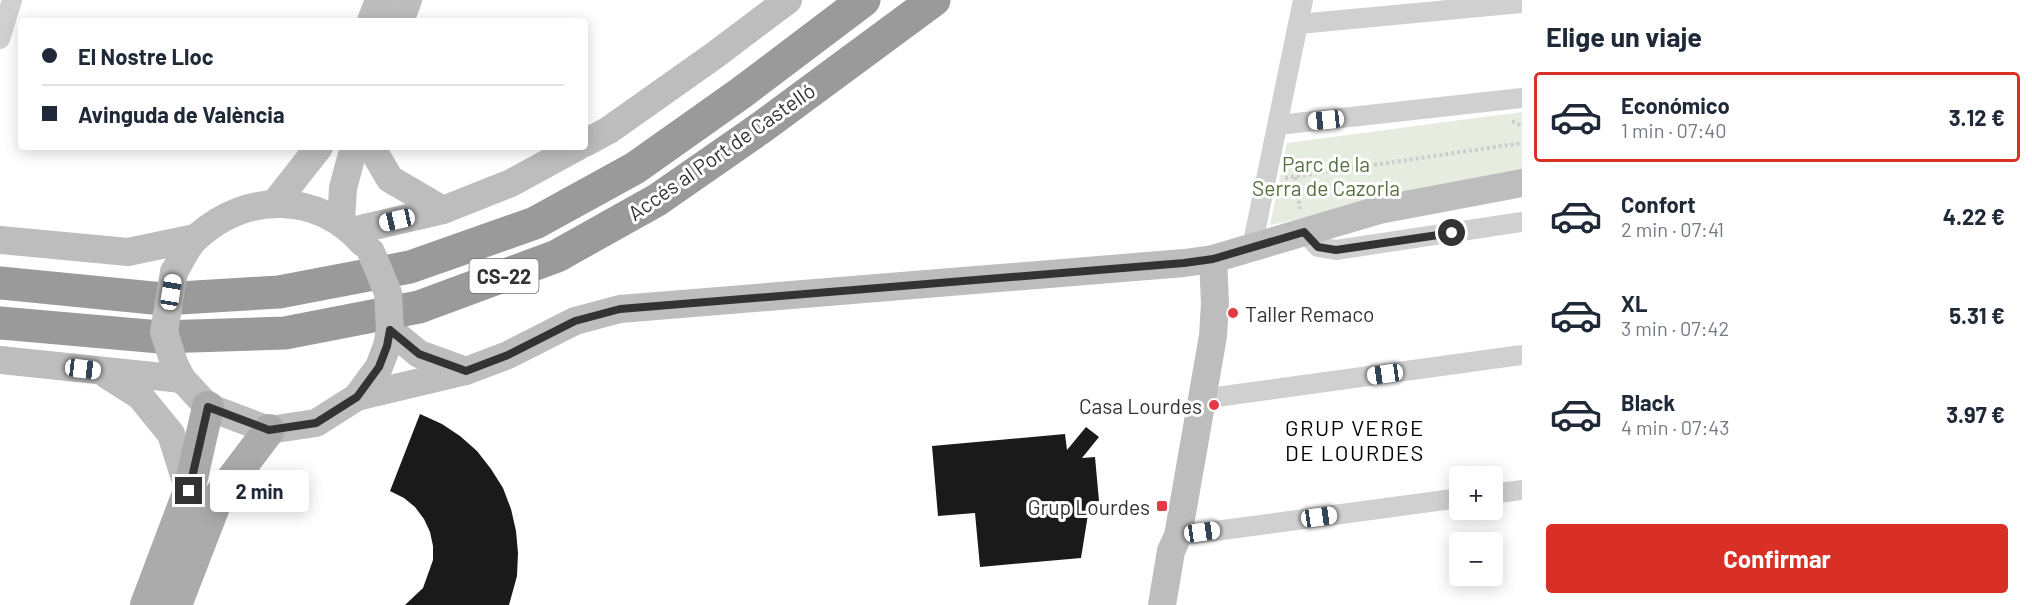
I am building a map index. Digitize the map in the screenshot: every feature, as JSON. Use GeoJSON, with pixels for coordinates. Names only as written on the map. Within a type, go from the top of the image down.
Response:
{"type":"FeatureCollection","features":[{"type":"Feature","properties":{"kind":"highway","name":"Accés al Port de Castelló"},"geometry":{"type":"LineString","coordinates":[[0,283],[163,298],[279,292],[410,267],[536,223],[635,168],[741,93],[864,0]]}},
{"type":"Feature","properties":{"kind":"highway","name":"Accés al Port de Castelló"},"geometry":{"type":"LineString","coordinates":[[0,322],[160,337],[285,333],[419,307],[557,256],[657,200],[762,127],[934,0]]}},
{"type":"Feature","properties":{"kind":"main road"},"geometry":{"type":"LineString","coordinates":[[371,18],[379,0]]}},
{"type":"Feature","properties":{"kind":"main road"},"geometry":{"type":"LineString","coordinates":[[401,18],[408,0]]}},
{"type":"Feature","properties":{"kind":"main road"},"geometry":{"type":"LineString","coordinates":[[588,141],[609,130],[788,0]]}},
{"type":"Feature","properties":{"kind":"main road"},"geometry":{"type":"LineString","coordinates":[[275,203],[318,150]]}},
{"type":"Feature","properties":{"kind":"main road"},"geometry":{"type":"LineString","coordinates":[[346,226],[343,188],[353,150]]}},
{"type":"Feature","properties":{"kind":"main road"},"geometry":{"type":"LineString","coordinates":[[373,150],[390,179],[443,210]]}},
{"type":"Feature","properties":{"kind":"main road"},"geometry":{"type":"LineString","coordinates":[[346,226],[443,210],[511,183],[572,150]]}},
{"type":"Feature","properties":{"kind":"main road"},"geometry":{"type":"LineString","coordinates":[[195,238],[174,272],[164,332],[179,372],[208,407],[269,430],[316,423],[357,397],[466,371],[508,355],[575,321],[620,309],[1213,259],[1379,210],[1522,183]]}},
{"type":"Feature","properties":{"kind":"main road"},"geometry":{"type":"LineString","coordinates":[[0,240],[128,252],[195,238],[232,213],[275,203],[310,207],[346,226],[371,252],[388,293],[388,338],[379,367],[357,397]]}},
{"type":"Feature","properties":{"kind":"main road"},"geometry":{"type":"LineString","coordinates":[[1162,605],[1171,551],[1178,536],[1213,336],[1215,303],[1213,259]]}},
{"type":"Feature","properties":{"kind":"main road"},"geometry":{"type":"LineString","coordinates":[[388,338],[419,354],[466,371]]}},
{"type":"Feature","properties":{"kind":"main road"},"geometry":{"type":"LineString","coordinates":[[0,360],[103,372],[179,372]]}},
{"type":"Feature","properties":{"kind":"main road"},"geometry":{"type":"LineString","coordinates":[[103,372],[140,396],[171,434],[189,491]]}},
{"type":"Feature","properties":{"kind":"main road"},"geometry":{"type":"LineString","coordinates":[[146,605],[189,491],[208,407]]}},
{"type":"Feature","properties":{"kind":"main road"},"geometry":{"type":"LineString","coordinates":[[176,605],[217,499],[269,430]]}},
{"type":"Feature","properties":{"kind":"street"},"geometry":{"type":"LineString","coordinates":[[0,39],[12,0]]}},
{"type":"Feature","properties":{"kind":"street"},"geometry":{"type":"LineString","coordinates":[[1252,248],[1303,0]]}},
{"type":"Feature","properties":{"kind":"street"},"geometry":{"type":"LineString","coordinates":[[1299,24],[1522,3]]}},
{"type":"Feature","properties":{"kind":"street"},"geometry":{"type":"LineString","coordinates":[[1278,125],[1522,98]]}},
{"type":"Feature","properties":{"kind":"street"},"geometry":{"type":"LineString","coordinates":[[1304,232],[1318,247],[1336,250],[1522,222]]}},
{"type":"Feature","properties":{"kind":"street"},"geometry":{"type":"LineString","coordinates":[[1202,399],[1522,355]]}},
{"type":"Feature","properties":{"kind":"street"},"geometry":{"type":"LineString","coordinates":[[1503,493],[1522,490]]}},
{"type":"Feature","properties":{"kind":"street"},"geometry":{"type":"LineString","coordinates":[[1178,536],[1449,499]]}},
{"type":"Feature","properties":{"kind":"path"},"geometry":{"type":"LineString","coordinates":[[1266,181],[1522,143]]}},
{"type":"Feature","properties":{"kind":"path"},"geometry":{"type":"LineString","coordinates":[[1295,177],[1304,232]]}},
{"type":"Feature","properties":{"kind":"green space","name":"Parc de la Serra de Cazorla"},"geometry":{"type":"Polygon","coordinates":[[[1522,112],[1522,173],[1270,225],[1287,143],[1522,112]]]}},
{"type":"Feature","properties":{"kind":"building"},"geometry":{"type":"Polygon","coordinates":[[[420,414],[442,424],[477,451],[503,488],[511,509],[518,553],[517,576],[509,605],[405,605],[423,588],[433,560],[430,532],[424,519],[415,507],[390,491],[420,414]]]}},
{"type":"Feature","properties":{"kind":"building"},"geometry":{"type":"Polygon","coordinates":[[[1086,427],[1099,437],[1082,458],[1095,457],[1099,501],[1090,502],[1081,558],[980,567],[975,513],[938,516],[932,446],[1065,434],[1067,450],[1086,427]]]}},
{"type":"Feature","properties":{"kind":"place","name":"Taller Remaco"},"geometry":{"type":"Point","coordinates":[1233,313]}},
{"type":"Feature","properties":{"kind":"place","name":"Casa Lourdes"},"geometry":{"type":"Point","coordinates":[1214,405]}},
{"type":"Feature","properties":{"kind":"place","name":"Grup Lourdes"},"geometry":{"type":"Point","coordinates":[1162,506]}},
{"type":"Feature","properties":{"kind":"district","name":"GRUP VERGE DE LOURDES"},"geometry":{"type":"Point","coordinates":[1355,440]}},
{"type":"Feature","properties":{"kind":"route"},"geometry":{"type":"LineString","coordinates":[[189,491],[208,407],[269,430],[316,423],[357,397],[379,367],[390,330],[419,354],[466,371],[508,355],[575,321],[620,309],[1184,263],[1213,259],[1304,232],[1318,247],[1336,250],[1452,233]]}}]}
